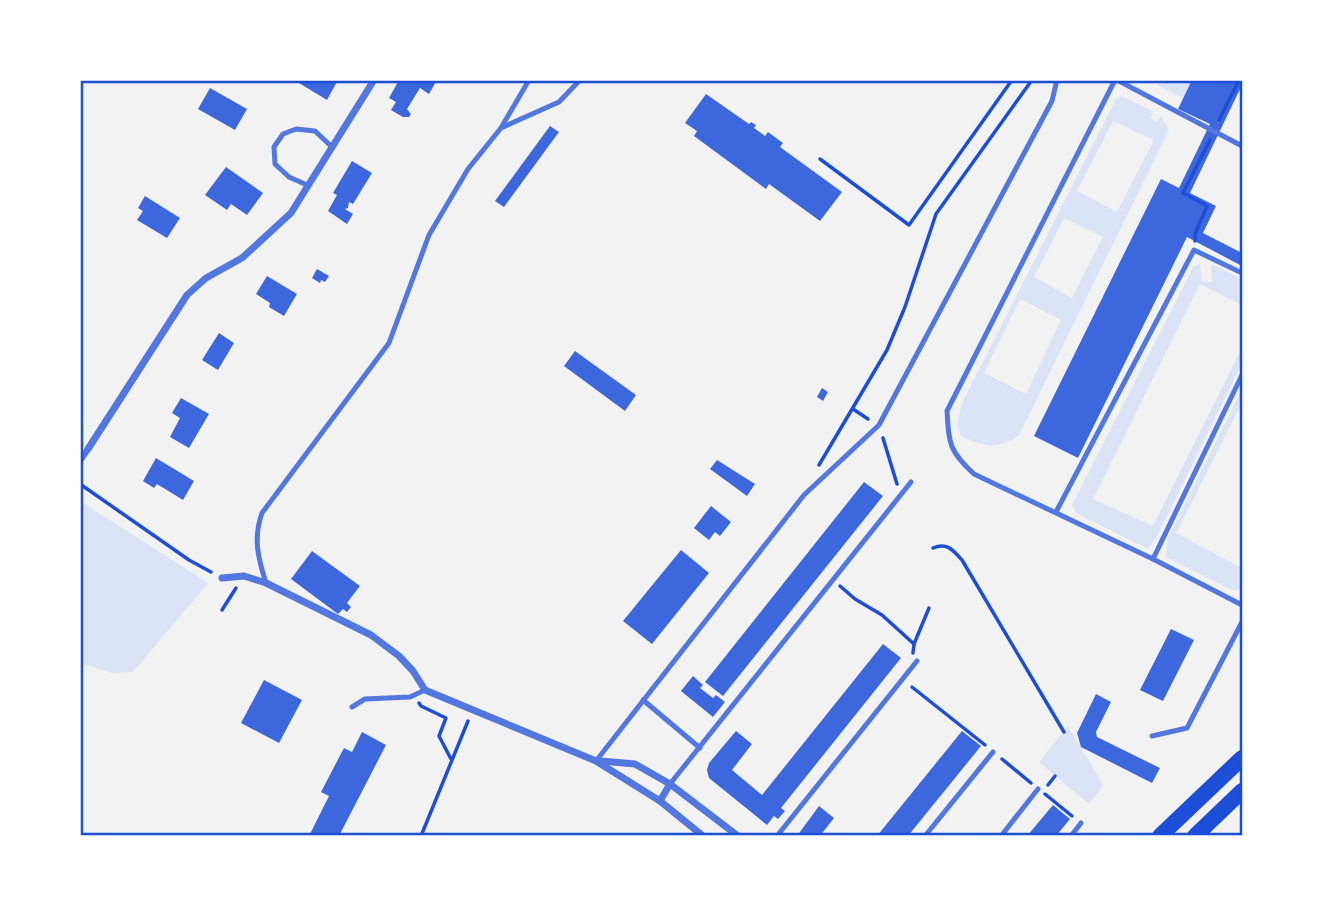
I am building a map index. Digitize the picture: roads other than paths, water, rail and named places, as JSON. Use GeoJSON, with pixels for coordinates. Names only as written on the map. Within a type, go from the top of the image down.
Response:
{"type":"FeatureCollection","features":[{"type":"Feature","properties":{"kind":"main road"},"geometry":{"type":"LineString","coordinates":[[1166,830],[1242,758]]}},
{"type":"Feature","properties":{"kind":"main road"},"geometry":{"type":"LineString","coordinates":[[1195,835],[1242,791]]}},
{"type":"Feature","properties":{"kind":"street"},"geometry":{"type":"LineString","coordinates":[[80,461],[187,295],[206,278],[242,258],[291,213],[374,80]]}},
{"type":"Feature","properties":{"kind":"street"},"geometry":{"type":"LineString","coordinates":[[222,578],[244,576],[266,583],[371,635],[406,663],[425,690],[596,761],[660,801],[703,835]]}},
{"type":"Feature","properties":{"kind":"street"},"geometry":{"type":"LineString","coordinates":[[596,761],[635,764],[670,784],[738,835]]}},
{"type":"Feature","properties":{"kind":"street"},"geometry":{"type":"LineString","coordinates":[[660,801],[670,784]]}},
{"type":"Feature","properties":{"kind":"lane"},"geometry":{"type":"LineString","coordinates":[[266,583],[256,534],[262,513],[388,342],[429,235],[468,169],[502,128],[529,80]]}},
{"type":"Feature","properties":{"kind":"lane"},"geometry":{"type":"LineString","coordinates":[[502,128],[559,102],[580,80]]}},
{"type":"Feature","properties":{"kind":"lane"},"geometry":{"type":"LineString","coordinates":[[596,761],[804,495],[879,425],[1052,101],[1057,80]]}},
{"type":"Feature","properties":{"kind":"lane"},"geometry":{"type":"LineString","coordinates":[[1242,146],[1116,80],[947,411],[948,439],[956,457],[974,474],[1153,559],[1242,606]]}},
{"type":"Feature","properties":{"kind":"lane"},"geometry":{"type":"LineString","coordinates":[[307,185],[289,177],[275,164],[274,148],[283,134],[296,129],[315,131],[332,147]]}},
{"type":"Feature","properties":{"kind":"lane"},"geometry":{"type":"LineString","coordinates":[[1056,512],[1194,250],[1242,273]]}},
{"type":"Feature","properties":{"kind":"lane"},"geometry":{"type":"LineString","coordinates":[[1153,559],[1242,375]]}},
{"type":"Feature","properties":{"kind":"lane"},"geometry":{"type":"LineString","coordinates":[[670,784],[911,482]]}},
{"type":"Feature","properties":{"kind":"lane"},"geometry":{"type":"LineString","coordinates":[[1152,736],[1187,728],[1242,622]]}},
{"type":"Feature","properties":{"kind":"lane"},"geometry":{"type":"LineString","coordinates":[[777,835],[917,661]]}},
{"type":"Feature","properties":{"kind":"lane"},"geometry":{"type":"LineString","coordinates":[[352,707],[365,699],[410,697],[425,690]]}},
{"type":"Feature","properties":{"kind":"lane"},"geometry":{"type":"LineString","coordinates":[[643,700],[700,748]]}},
{"type":"Feature","properties":{"kind":"lane"},"geometry":{"type":"LineString","coordinates":[[925,835],[993,752]]}},
{"type":"Feature","properties":{"kind":"lane"},"geometry":{"type":"LineString","coordinates":[[1001,835],[1038,789]]}},
{"type":"Feature","properties":{"kind":"lane"},"geometry":{"type":"LineString","coordinates":[[1071,835],[1080,824]]}},
{"type":"Feature","properties":{"kind":"lane"},"geometry":{"type":"LineString","coordinates":[[1153,835],[1166,830]]}}]}
